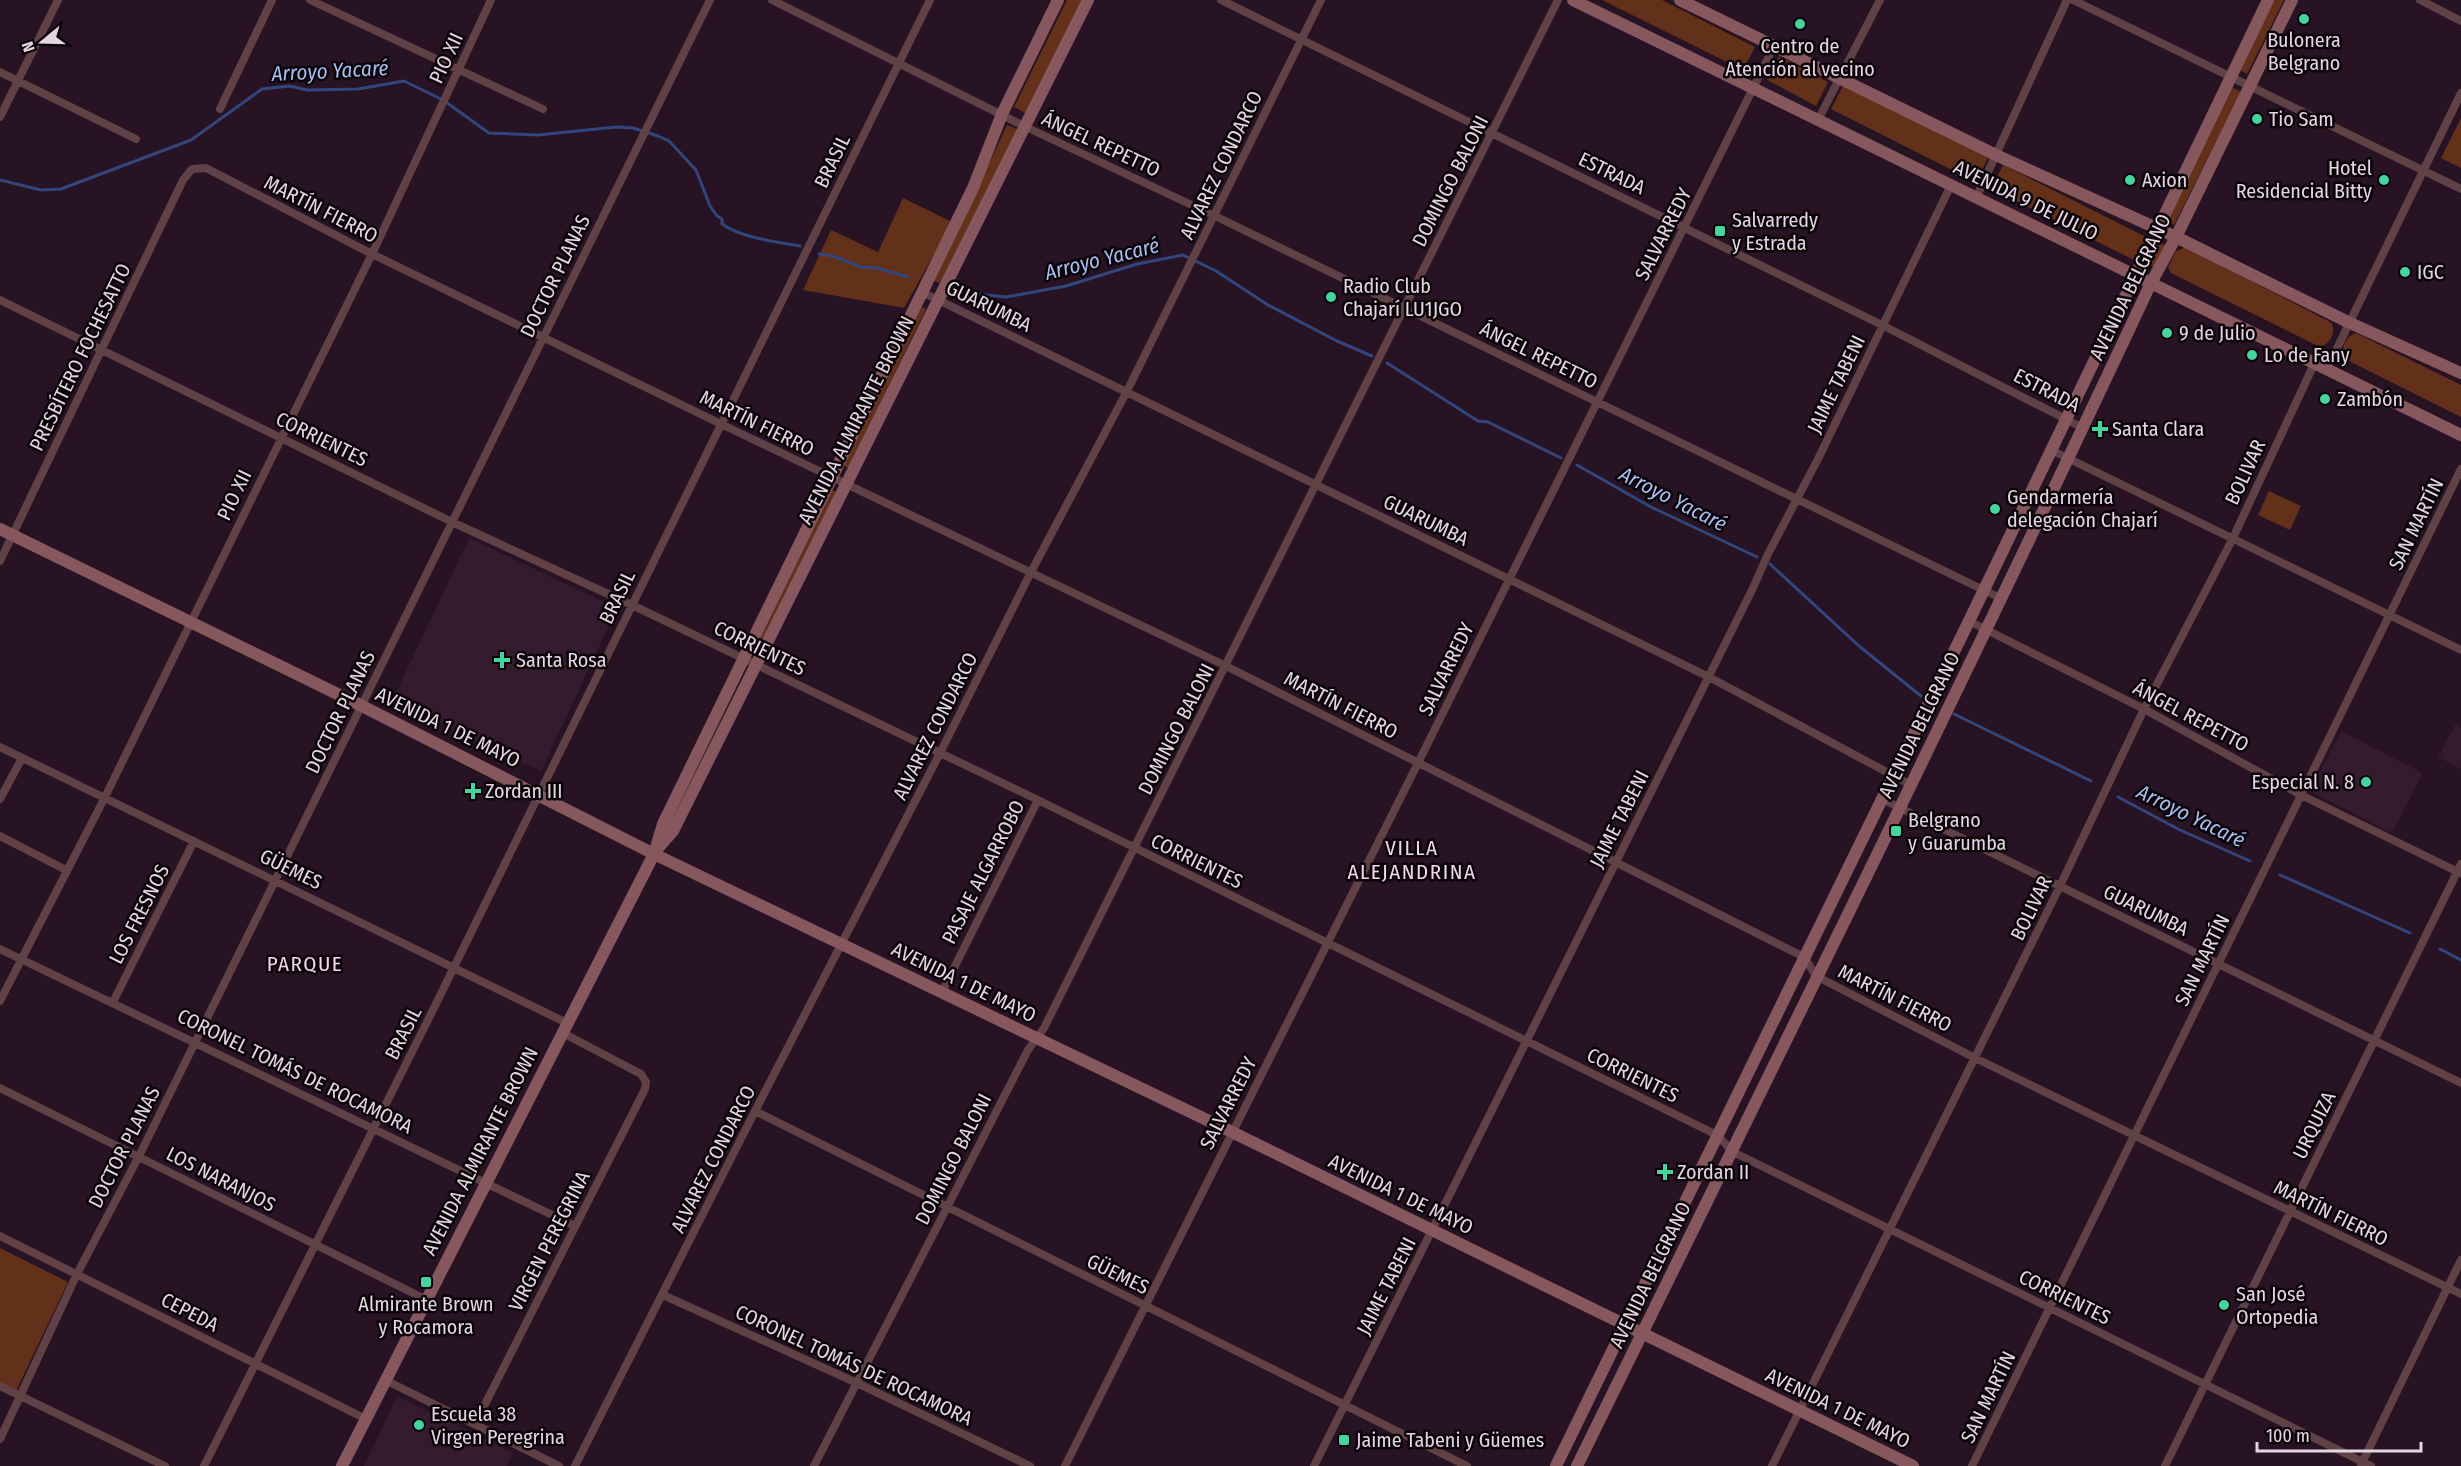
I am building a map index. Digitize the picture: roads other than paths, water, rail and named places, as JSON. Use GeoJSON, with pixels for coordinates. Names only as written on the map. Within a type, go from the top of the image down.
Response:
{"type":"FeatureCollection","features":[{"type":"Feature","properties":{"kind":"main road","name":"AVENIDA ALMIRANTE BROWN"},"geometry":{"type":"LineString","coordinates":[[342,1466],[654,854],[663,824],[973,188],[1002,114],[1058,0]]}},
{"type":"Feature","properties":{"kind":"main road","name":"AVENIDA ALMIRANTE BROWN"},"geometry":{"type":"LineString","coordinates":[[654,854],[673,831],[1088,0]]}},
{"type":"Feature","properties":{"kind":"main road","name":"AVENIDA 9 DE JULIO"},"geometry":{"type":"LineString","coordinates":[[1573,0],[2461,435]]}},
{"type":"Feature","properties":{"kind":"main road","name":"AVENIDA 9 DE JULIO"},"geometry":{"type":"LineString","coordinates":[[1680,0],[1996,155],[2158,228],[2349,323],[2461,373]]}},
{"type":"Feature","properties":{"kind":"main road","name":"AVENIDA BELGRANO"},"geometry":{"type":"LineString","coordinates":[[1556,1466],[1969,621],[2268,0]]}},
{"type":"Feature","properties":{"kind":"main road","name":"AVENIDA BELGRANO"},"geometry":{"type":"LineString","coordinates":[[1577,1466],[1987,630],[2000,598],[2151,283],[2176,237],[2292,0]]}},
{"type":"Feature","properties":{"kind":"main road","name":"AVENIDA 1 DE MAYO"},"geometry":{"type":"LineString","coordinates":[[0,529],[190,624],[362,706],[654,854],[942,992],[1036,1040],[1232,1132],[1912,1466]]}},
{"type":"Feature","properties":{"kind":"street"},"geometry":{"type":"LineString","coordinates":[[0,117],[57,0]]}},
{"type":"Feature","properties":{"kind":"street"},"geometry":{"type":"LineString","coordinates":[[220,109],[272,0]]}},
{"type":"Feature","properties":{"kind":"street"},"geometry":{"type":"LineString","coordinates":[[310,0],[543,109]]}},
{"type":"Feature","properties":{"kind":"street","name":"PIO XII"},"geometry":{"type":"LineString","coordinates":[[0,1001],[104,799],[372,254],[492,0]]}},
{"type":"Feature","properties":{"kind":"street","name":"DOCTOR PLANAS"},"geometry":{"type":"LineString","coordinates":[[0,1439],[77,1274],[196,1042],[710,0]]}},
{"type":"Feature","properties":{"kind":"street","name":"ÁNGEL REPETTO"},"geometry":{"type":"LineString","coordinates":[[772,0],[1026,127],[1215,216],[2000,598]]}},
{"type":"Feature","properties":{"kind":"street","name":"BRASIL"},"geometry":{"type":"LineString","coordinates":[[204,1466],[930,0]]}},
{"type":"Feature","properties":{"kind":"street","name":"ESTRADA"},"geometry":{"type":"LineString","coordinates":[[1221,0],[1685,227],[2083,428]]}},
{"type":"Feature","properties":{"kind":"street","name":"ALVAREZ CONDARCO"},"geometry":{"type":"LineString","coordinates":[[575,1466],[1030,574],[1127,392],[1321,0]]}},
{"type":"Feature","properties":{"kind":"street","name":"DOMINGO BALONI"},"geometry":{"type":"LineString","coordinates":[[814,1466],[1028,1050],[1044,1028],[1558,0]]}},
{"type":"Feature","properties":{"kind":"street"},"geometry":{"type":"LineString","coordinates":[[1818,120],[1880,0]]}},
{"type":"Feature","properties":{"kind":"street"},"geometry":{"type":"LineString","coordinates":[[1976,198],[2067,0]]}},
{"type":"Feature","properties":{"kind":"street"},"geometry":{"type":"LineString","coordinates":[[2073,0],[2461,189]]}},
{"type":"Feature","properties":{"kind":"street"},"geometry":{"type":"LineString","coordinates":[[2420,0],[2461,21]]}},
{"type":"Feature","properties":{"kind":"street","name":"SALVARREDY"},"geometry":{"type":"LineString","coordinates":[[1065,1466],[1774,46]]}},
{"type":"Feature","properties":{"kind":"street"},"geometry":{"type":"LineString","coordinates":[[0,72],[136,138]]}},
{"type":"Feature","properties":{"kind":"street"},"geometry":{"type":"LineString","coordinates":[[2327,369],[2461,93]]}},
{"type":"Feature","properties":{"kind":"street","name":"MARTÍN FIERRO"},"geometry":{"type":"LineString","coordinates":[[192,169],[206,168],[372,254],[845,485],[1226,666],[1804,957],[1816,976],[1975,1058],[2461,1294]]}},
{"type":"Feature","properties":{"kind":"street","name":"PRESBÍTERO FOCHESATTO"},"geometry":{"type":"LineString","coordinates":[[0,561],[183,180],[192,169]]}},
{"type":"Feature","properties":{"kind":"street","name":"JAIME TABENI"},"geometry":{"type":"LineString","coordinates":[[1314,1466],[1884,326],[1950,185]]}},
{"type":"Feature","properties":{"kind":"street","name":"GUARUMBA"},"geometry":{"type":"LineString","coordinates":[[922,292],[1709,677],[1911,785]]}},
{"type":"Feature","properties":{"kind":"street","name":"CORRIENTES"},"geometry":{"type":"LineString","coordinates":[[0,300],[452,522],[632,604],[1038,800],[1717,1136],[1732,1152],[2365,1465]]}},
{"type":"Feature","properties":{"kind":"street","name":"BOLIVAR"},"geometry":{"type":"LineString","coordinates":[[1772,1466],[2060,886],[2144,709],[2233,538],[2314,362]]}},
{"type":"Feature","properties":{"kind":"street"},"geometry":{"type":"LineString","coordinates":[[2050,450],[2461,650]]}},
{"type":"Feature","properties":{"kind":"street","name":"SAN MARTÍN"},"geometry":{"type":"LineString","coordinates":[[1972,1466],[2461,469]]}},
{"type":"Feature","properties":{"kind":"street","name":"ÁNGEL REPETTO"},"geometry":{"type":"LineString","coordinates":[[1969,621],[2144,709],[2301,795],[2460,870]]}},
{"type":"Feature","properties":{"kind":"street","name":"GÜEMES"},"geometry":{"type":"LineString","coordinates":[[0,747],[453,967],[564,1028],[641,1074]]}},
{"type":"Feature","properties":{"kind":"street"},"geometry":{"type":"LineString","coordinates":[[0,799],[22,758]]}},
{"type":"Feature","properties":{"kind":"street","name":"GUARUMBA"},"geometry":{"type":"LineString","coordinates":[[1882,799],[2461,1083]]}},
{"type":"Feature","properties":{"kind":"street","name":"PASAJE ALGARROBO"},"geometry":{"type":"LineString","coordinates":[[942,992],[1038,800]]}},
{"type":"Feature","properties":{"kind":"street"},"geometry":{"type":"LineString","coordinates":[[0,836],[66,870]]}},
{"type":"Feature","properties":{"kind":"street","name":"LOS FRESNOS"},"geometry":{"type":"LineString","coordinates":[[113,1002],[194,841]]}},
{"type":"Feature","properties":{"kind":"street","name":"URQUIZA"},"geometry":{"type":"LineString","coordinates":[[2165,1466],[2460,870]]}},
{"type":"Feature","properties":{"kind":"street","name":"CORONEL TOMÁS DE ROCAMORA"},"geometry":{"type":"LineString","coordinates":[[0,949],[575,1226]]}},
{"type":"Feature","properties":{"kind":"street","name":"VIRGEN PEREGRINA"},"geometry":{"type":"LineString","coordinates":[[475,1424],[645,1089],[646,1082],[641,1074]]}},
{"type":"Feature","properties":{"kind":"street","name":"LOS NARANJOS"},"geometry":{"type":"LineString","coordinates":[[0,1088],[427,1300]]}},
{"type":"Feature","properties":{"kind":"street","name":"GÜEMES"},"geometry":{"type":"LineString","coordinates":[[755,1111],[1467,1466]]}},
{"type":"Feature","properties":{"kind":"street","name":"CEPEDA"},"geometry":{"type":"LineString","coordinates":[[0,1236],[366,1419]]}},
{"type":"Feature","properties":{"kind":"street"},"geometry":{"type":"LineString","coordinates":[[2365,1465],[2461,1260]]}},
{"type":"Feature","properties":{"kind":"street","name":"CORONEL TOMÁS DE ROCAMORA"},"geometry":{"type":"LineString","coordinates":[[663,1295],[857,1383],[1030,1466]]}},
{"type":"Feature","properties":{"kind":"street"},"geometry":{"type":"LineString","coordinates":[[387,1381],[559,1466]]}},
{"type":"Feature","properties":{"kind":"street"},"geometry":{"type":"LineString","coordinates":[[0,1386],[165,1466]]}},
{"type":"Feature","properties":{"kind":"waterway","name":"Arroyo Yacaré"},"geometry":{"type":"LineString","coordinates":[[0,180],[41,190],[61,189],[191,140],[262,89],[290,86],[307,90],[358,89],[404,81],[443,100],[489,133],[538,135],[616,127],[633,128],[658,136],[669,141],[696,170],[710,206],[722,219],[722,224],[749,236],[800,246]]}},
{"type":"Feature","properties":{"kind":"waterway","name":"Arroyo Yacaré"},"geometry":{"type":"LineString","coordinates":[[819,254],[833,256],[861,267],[877,268],[909,277]]}},
{"type":"Feature","properties":{"kind":"waterway","name":"Arroyo Yacaré"},"geometry":{"type":"LineString","coordinates":[[959,292],[1006,297],[1066,286],[1137,264],[1183,255],[1216,271],[1268,305],[1337,341],[1372,356]]}},
{"type":"Feature","properties":{"kind":"waterway","name":"Arroyo Yacaré"},"geometry":{"type":"LineString","coordinates":[[1387,363],[1478,421],[1488,422],[1561,458]]}},
{"type":"Feature","properties":{"kind":"waterway","name":"Arroyo Yacaré"},"geometry":{"type":"LineString","coordinates":[[1577,465],[1651,507],[1757,557]]}},
{"type":"Feature","properties":{"kind":"waterway","name":"Arroyo Yacaré"},"geometry":{"type":"LineString","coordinates":[[1770,564],[1859,646],[1921,696]]}},
{"type":"Feature","properties":{"kind":"waterway","name":"Arroyo Yacaré"},"geometry":{"type":"LineString","coordinates":[[1954,714],[2091,781]]}},
{"type":"Feature","properties":{"kind":"waterway","name":"Arroyo Yacaré"},"geometry":{"type":"LineString","coordinates":[[2118,797],[2180,830],[2250,861]]}},
{"type":"Feature","properties":{"kind":"waterway","name":"Arroyo Yacaré"},"geometry":{"type":"LineString","coordinates":[[2280,875],[2410,933]]}},
{"type":"Feature","properties":{"kind":"waterway","name":"Arroyo Yacaré"},"geometry":{"type":"LineString","coordinates":[[2440,949],[2461,960]]}},
{"type":"Feature","properties":{"kind":"place","name":"Bulonera Belgrano"},"geometry":{"type":"Point","coordinates":[2304,19]}},
{"type":"Feature","properties":{"kind":"place","name":"Centro de Atención al vecino"},"geometry":{"type":"Point","coordinates":[1800,24]}},
{"type":"Feature","properties":{"kind":"place","name":"Tio Sam"},"geometry":{"type":"Point","coordinates":[2257,119]}},
{"type":"Feature","properties":{"kind":"place","name":"Axion"},"geometry":{"type":"Point","coordinates":[2130,180]}},
{"type":"Feature","properties":{"kind":"place","name":"Hotel Residencial Bitty"},"geometry":{"type":"Point","coordinates":[2384,180]}},
{"type":"Feature","properties":{"kind":"place","name":"Salvarredy y Estrada"},"geometry":{"type":"Point","coordinates":[1720,231]}},
{"type":"Feature","properties":{"kind":"place","name":"IGC"},"geometry":{"type":"Point","coordinates":[2405,272]}},
{"type":"Feature","properties":{"kind":"place","name":"Radio Club Chajarí LU1JGO"},"geometry":{"type":"Point","coordinates":[1331,297]}},
{"type":"Feature","properties":{"kind":"place","name":"9 de Julio"},"geometry":{"type":"Point","coordinates":[2167,333]}},
{"type":"Feature","properties":{"kind":"place","name":"Lo de Fany"},"geometry":{"type":"Point","coordinates":[2252,355]}},
{"type":"Feature","properties":{"kind":"place","name":"Zambón"},"geometry":{"type":"Point","coordinates":[2325,399]}},
{"type":"Feature","properties":{"kind":"place","name":"Santa Clara"},"geometry":{"type":"Point","coordinates":[2100,429]}},
{"type":"Feature","properties":{"kind":"place","name":"Gendarmería delegación Chajarí"},"geometry":{"type":"Point","coordinates":[1995,509]}},
{"type":"Feature","properties":{"kind":"place","name":"Santa Rosa"},"geometry":{"type":"Point","coordinates":[502,660]}},
{"type":"Feature","properties":{"kind":"place","name":"Especial N. 8"},"geometry":{"type":"Point","coordinates":[2366,782]}},
{"type":"Feature","properties":{"kind":"place","name":"Zordan III"},"geometry":{"type":"Point","coordinates":[473,791]}},
{"type":"Feature","properties":{"kind":"place","name":"Belgrano y Guarumba"},"geometry":{"type":"Point","coordinates":[1896,831]}},
{"type":"Feature","properties":{"kind":"place","name":"Zordan II"},"geometry":{"type":"Point","coordinates":[1665,1172]}},
{"type":"Feature","properties":{"kind":"place","name":"Almirante Brown y Rocamora"},"geometry":{"type":"Point","coordinates":[426,1282]}},
{"type":"Feature","properties":{"kind":"place","name":"San José Ortopedia"},"geometry":{"type":"Point","coordinates":[2224,1305]}},
{"type":"Feature","properties":{"kind":"place","name":"Escuela 38 Virgen Peregrina"},"geometry":{"type":"Point","coordinates":[419,1425]}},
{"type":"Feature","properties":{"kind":"place","name":"Jaime Tabeni y Güemes"},"geometry":{"type":"Point","coordinates":[1344,1440]}},
{"type":"Feature","properties":{"kind":"district","name":"VILLA ALEJANDRINA"},"geometry":{"type":"Point","coordinates":[1412,860]}},
{"type":"Feature","properties":{"kind":"district","name":"PARQUE"},"geometry":{"type":"Point","coordinates":[305,964]}}]}
